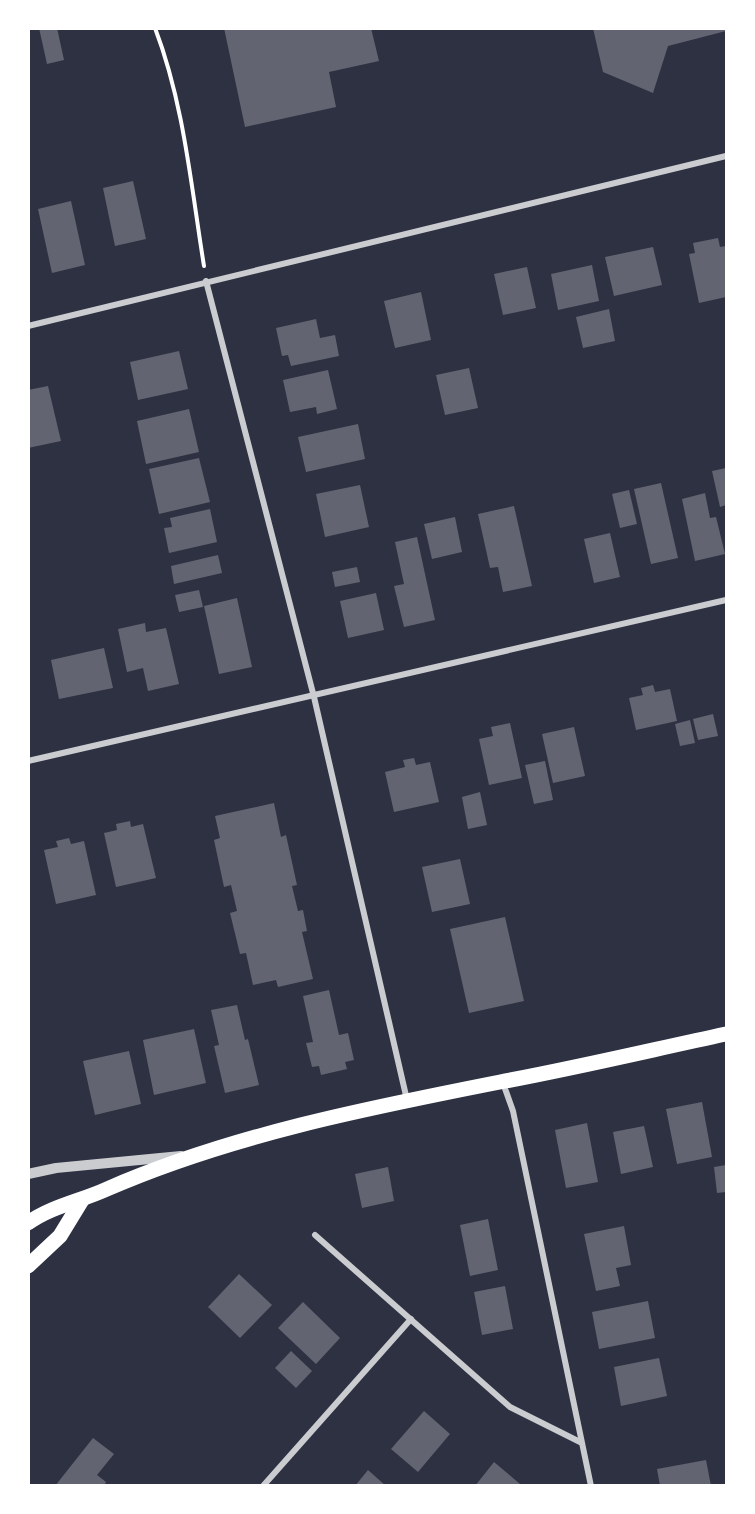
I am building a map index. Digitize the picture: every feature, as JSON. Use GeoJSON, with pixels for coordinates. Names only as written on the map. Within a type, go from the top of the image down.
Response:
{"type":"FeatureCollection","features":[{"type":"Feature","properties":{"kind":"main road"},"geometry":{"type":"LineString","coordinates":[[28,1223],[43,1212],[82,1200],[197,1155],[407,1100],[726,1034]]}},
{"type":"Feature","properties":{"kind":"main road"},"geometry":{"type":"LineString","coordinates":[[28,1266],[60,1236],[82,1200]]}},
{"type":"Feature","properties":{"kind":"street"},"geometry":{"type":"LineString","coordinates":[[28,326],[726,156]]}},
{"type":"Feature","properties":{"kind":"street"},"geometry":{"type":"LineString","coordinates":[[206,281],[314,697],[407,1100]]}},
{"type":"Feature","properties":{"kind":"street"},"geometry":{"type":"LineString","coordinates":[[28,761],[314,697],[726,600]]}},
{"type":"Feature","properties":{"kind":"street"},"geometry":{"type":"LineString","coordinates":[[502,1082],[513,1111],[580,1442],[591,1485]]}},
{"type":"Feature","properties":{"kind":"street"},"geometry":{"type":"LineString","coordinates":[[28,1174],[56,1168],[197,1155]]}},
{"type":"Feature","properties":{"kind":"street"},"geometry":{"type":"LineString","coordinates":[[315,1235],[510,1407],[580,1442]]}},
{"type":"Feature","properties":{"kind":"street"},"geometry":{"type":"LineString","coordinates":[[263,1485],[411,1319]]}},
{"type":"Feature","properties":{"kind":"path"},"geometry":{"type":"LineString","coordinates":[[155,28],[172,82],[183,130],[206,281]]}},
{"type":"Feature","properties":{"kind":"building"},"geometry":{"type":"Polygon","coordinates":[[[39,28],[57,28],[64,60],[47,64],[39,28]]]}},
{"type":"Feature","properties":{"kind":"building"},"geometry":{"type":"Polygon","coordinates":[[[224,28],[371,28],[379,61],[329,72],[336,107],[245,127],[224,28]]]}},
{"type":"Feature","properties":{"kind":"building"},"geometry":{"type":"Polygon","coordinates":[[[593,28],[726,28],[726,31],[668,46],[653,93],[603,72],[593,28]]]}},
{"type":"Feature","properties":{"kind":"building"},"geometry":{"type":"Polygon","coordinates":[[[133,181],[146,239],[115,246],[103,188],[133,181]]]}},
{"type":"Feature","properties":{"kind":"building"},"geometry":{"type":"Polygon","coordinates":[[[71,201],[85,265],[52,273],[38,209],[71,201]]]}},
{"type":"Feature","properties":{"kind":"building"},"geometry":{"type":"Polygon","coordinates":[[[718,238],[720,247],[726,246],[726,297],[699,303],[689,254],[695,253],[693,243],[718,238]]]}},
{"type":"Feature","properties":{"kind":"building"},"geometry":{"type":"Polygon","coordinates":[[[653,247],[662,285],[614,296],[605,257],[653,247]]]}},
{"type":"Feature","properties":{"kind":"building"},"geometry":{"type":"Polygon","coordinates":[[[592,265],[599,301],[558,310],[551,274],[592,265]]]}},
{"type":"Feature","properties":{"kind":"building"},"geometry":{"type":"Polygon","coordinates":[[[527,267],[536,308],[503,315],[494,274],[527,267]]]}},
{"type":"Feature","properties":{"kind":"building"},"geometry":{"type":"Polygon","coordinates":[[[421,292],[431,340],[395,348],[384,301],[421,292]]]}},
{"type":"Feature","properties":{"kind":"building"},"geometry":{"type":"Polygon","coordinates":[[[609,309],[615,341],[583,348],[576,317],[609,309]]]}},
{"type":"Feature","properties":{"kind":"building"},"geometry":{"type":"Polygon","coordinates":[[[316,319],[320,338],[335,335],[339,356],[291,366],[288,355],[282,356],[276,328],[316,319]]]}},
{"type":"Feature","properties":{"kind":"building"},"geometry":{"type":"Polygon","coordinates":[[[179,351],[188,389],[138,400],[130,362],[179,351]]]}},
{"type":"Feature","properties":{"kind":"building"},"geometry":{"type":"Polygon","coordinates":[[[469,368],[478,408],[445,415],[436,375],[469,368]]]}},
{"type":"Feature","properties":{"kind":"building"},"geometry":{"type":"Polygon","coordinates":[[[328,370],[337,409],[317,414],[316,407],[290,412],[283,380],[328,370]]]}},
{"type":"Feature","properties":{"kind":"building"},"geometry":{"type":"Polygon","coordinates":[[[48,386],[61,441],[28,448],[28,390],[48,386]]]}},
{"type":"Feature","properties":{"kind":"building"},"geometry":{"type":"Polygon","coordinates":[[[189,409],[199,452],[146,464],[137,421],[189,409]]]}},
{"type":"Feature","properties":{"kind":"building"},"geometry":{"type":"Polygon","coordinates":[[[358,424],[365,459],[306,472],[298,437],[358,424]]]}},
{"type":"Feature","properties":{"kind":"building"},"geometry":{"type":"Polygon","coordinates":[[[199,458],[210,502],[159,514],[149,469],[199,458]]]}},
{"type":"Feature","properties":{"kind":"building"},"geometry":{"type":"Polygon","coordinates":[[[726,468],[726,505],[720,507],[712,471],[726,468]]]}},
{"type":"Feature","properties":{"kind":"building"},"geometry":{"type":"Polygon","coordinates":[[[661,483],[678,558],[651,564],[634,489],[661,483]]]}},
{"type":"Feature","properties":{"kind":"building"},"geometry":{"type":"Polygon","coordinates":[[[360,485],[369,527],[325,537],[316,494],[360,485]]]}},
{"type":"Feature","properties":{"kind":"building"},"geometry":{"type":"Polygon","coordinates":[[[629,490],[637,524],[620,528],[612,494],[629,490]]]}},
{"type":"Feature","properties":{"kind":"building"},"geometry":{"type":"Polygon","coordinates":[[[705,493],[710,518],[716,517],[725,554],[695,561],[682,499],[705,493]]]}},
{"type":"Feature","properties":{"kind":"building"},"geometry":{"type":"Polygon","coordinates":[[[514,506],[532,586],[503,592],[498,567],[490,568],[478,514],[514,506]]]}},
{"type":"Feature","properties":{"kind":"building"},"geometry":{"type":"Polygon","coordinates":[[[210,509],[217,542],[169,553],[164,528],[172,527],[170,518],[210,509]]]}},
{"type":"Feature","properties":{"kind":"building"},"geometry":{"type":"Polygon","coordinates":[[[455,517],[462,552],[432,559],[424,524],[455,517]]]}},
{"type":"Feature","properties":{"kind":"building"},"geometry":{"type":"Polygon","coordinates":[[[610,533],[620,577],[594,583],[584,539],[610,533]]]}},
{"type":"Feature","properties":{"kind":"building"},"geometry":{"type":"Polygon","coordinates":[[[417,537],[435,620],[404,627],[394,586],[404,584],[395,542],[417,537]]]}},
{"type":"Feature","properties":{"kind":"building"},"geometry":{"type":"Polygon","coordinates":[[[218,555],[222,573],[174,584],[171,566],[218,555]]]}},
{"type":"Feature","properties":{"kind":"building"},"geometry":{"type":"Polygon","coordinates":[[[357,567],[360,582],[335,587],[332,572],[357,567]]]}},
{"type":"Feature","properties":{"kind":"building"},"geometry":{"type":"Polygon","coordinates":[[[199,590],[203,607],[179,612],[175,595],[199,590]]]}},
{"type":"Feature","properties":{"kind":"building"},"geometry":{"type":"Polygon","coordinates":[[[376,593],[384,630],[348,638],[340,601],[376,593]]]}},
{"type":"Feature","properties":{"kind":"building"},"geometry":{"type":"Polygon","coordinates":[[[237,598],[252,667],[219,674],[204,606],[237,598]]]}},
{"type":"Feature","properties":{"kind":"building"},"geometry":{"type":"Polygon","coordinates":[[[145,623],[146,632],[166,628],[179,684],[148,691],[143,668],[127,672],[118,629],[145,623]]]}},
{"type":"Feature","properties":{"kind":"building"},"geometry":{"type":"Polygon","coordinates":[[[104,648],[113,688],[59,699],[51,660],[104,648]]]}},
{"type":"Feature","properties":{"kind":"building"},"geometry":{"type":"Polygon","coordinates":[[[653,685],[655,692],[670,689],[677,721],[636,730],[629,698],[643,695],[641,688],[653,685]]]}},
{"type":"Feature","properties":{"kind":"building"},"geometry":{"type":"Polygon","coordinates":[[[713,714],[718,736],[698,740],[693,719],[713,714]]]}},
{"type":"Feature","properties":{"kind":"building"},"geometry":{"type":"Polygon","coordinates":[[[690,720],[695,743],[680,746],[675,724],[690,720]]]}},
{"type":"Feature","properties":{"kind":"building"},"geometry":{"type":"Polygon","coordinates":[[[510,723],[522,778],[489,785],[479,739],[493,736],[491,727],[510,723]]]}},
{"type":"Feature","properties":{"kind":"building"},"geometry":{"type":"Polygon","coordinates":[[[574,727],[585,776],[553,783],[542,734],[574,727]]]}},
{"type":"Feature","properties":{"kind":"building"},"geometry":{"type":"Polygon","coordinates":[[[414,758],[416,765],[430,762],[439,802],[394,812],[385,772],[405,767],[403,760],[414,758]]]}},
{"type":"Feature","properties":{"kind":"building"},"geometry":{"type":"Polygon","coordinates":[[[545,761],[553,800],[534,804],[525,765],[545,761]]]}},
{"type":"Feature","properties":{"kind":"building"},"geometry":{"type":"Polygon","coordinates":[[[480,792],[487,825],[468,829],[462,797],[480,792]]]}},
{"type":"Feature","properties":{"kind":"building"},"geometry":{"type":"Polygon","coordinates":[[[274,803],[281,837],[286,835],[297,885],[292,886],[298,911],[303,910],[307,931],[302,932],[313,979],[278,987],[276,980],[253,985],[246,953],[240,954],[230,913],[237,911],[231,885],[224,887],[214,840],[220,838],[215,816],[274,803]]]}},
{"type":"Feature","properties":{"kind":"building"},"geometry":{"type":"Polygon","coordinates":[[[130,821],[131,827],[143,824],[156,878],[116,887],[104,833],[117,830],[116,824],[130,821]]]}},
{"type":"Feature","properties":{"kind":"building"},"geometry":{"type":"Polygon","coordinates":[[[69,838],[71,844],[84,841],[96,895],[56,904],[44,850],[58,847],[56,841],[69,838]]]}},
{"type":"Feature","properties":{"kind":"building"},"geometry":{"type":"Polygon","coordinates":[[[460,859],[470,904],[432,912],[422,867],[460,859]]]}},
{"type":"Feature","properties":{"kind":"building"},"geometry":{"type":"Polygon","coordinates":[[[505,917],[524,1001],[469,1013],[450,929],[505,917]]]}},
{"type":"Feature","properties":{"kind":"building"},"geometry":{"type":"Polygon","coordinates":[[[329,990],[339,1035],[348,1033],[354,1060],[345,1062],[347,1069],[321,1075],[319,1066],[312,1067],[306,1043],[313,1042],[303,996],[329,990]]]}},
{"type":"Feature","properties":{"kind":"building"},"geometry":{"type":"Polygon","coordinates":[[[237,1005],[259,1085],[225,1093],[214,1046],[219,1045],[211,1010],[237,1005]]]}},
{"type":"Feature","properties":{"kind":"building"},"geometry":{"type":"Polygon","coordinates":[[[194,1029],[206,1083],[154,1095],[143,1040],[194,1029]]]}},
{"type":"Feature","properties":{"kind":"building"},"geometry":{"type":"Polygon","coordinates":[[[129,1051],[141,1104],[95,1115],[83,1061],[129,1051]]]}},
{"type":"Feature","properties":{"kind":"building"},"geometry":{"type":"Polygon","coordinates":[[[702,1102],[712,1157],[677,1164],[666,1109],[702,1102]]]}},
{"type":"Feature","properties":{"kind":"building"},"geometry":{"type":"Polygon","coordinates":[[[587,1123],[598,1182],[566,1188],[555,1130],[587,1123]]]}},
{"type":"Feature","properties":{"kind":"building"},"geometry":{"type":"Polygon","coordinates":[[[644,1126],[653,1167],[621,1174],[613,1132],[644,1126]]]}},
{"type":"Feature","properties":{"kind":"building"},"geometry":{"type":"Polygon","coordinates":[[[726,1165],[726,1192],[717,1193],[714,1167],[726,1165]]]}},
{"type":"Feature","properties":{"kind":"building"},"geometry":{"type":"Polygon","coordinates":[[[388,1167],[394,1201],[362,1208],[355,1174],[388,1167]]]}},
{"type":"Feature","properties":{"kind":"building"},"geometry":{"type":"Polygon","coordinates":[[[488,1219],[498,1270],[470,1276],[460,1225],[488,1219]]]}},
{"type":"Feature","properties":{"kind":"building"},"geometry":{"type":"Polygon","coordinates":[[[624,1226],[631,1265],[616,1268],[620,1286],[596,1291],[584,1234],[624,1226]]]}},
{"type":"Feature","properties":{"kind":"building"},"geometry":{"type":"Polygon","coordinates":[[[239,1274],[272,1305],[240,1338],[208,1307],[239,1274]]]}},
{"type":"Feature","properties":{"kind":"building"},"geometry":{"type":"Polygon","coordinates":[[[505,1286],[513,1329],[482,1335],[474,1292],[505,1286]]]}},
{"type":"Feature","properties":{"kind":"building"},"geometry":{"type":"Polygon","coordinates":[[[648,1301],[655,1338],[599,1349],[592,1312],[648,1301]]]}},
{"type":"Feature","properties":{"kind":"building"},"geometry":{"type":"Polygon","coordinates":[[[303,1302],[340,1338],[316,1364],[278,1328],[303,1302]]]}},
{"type":"Feature","properties":{"kind":"building"},"geometry":{"type":"Polygon","coordinates":[[[291,1351],[312,1371],[296,1388],[275,1368],[291,1351]]]}},
{"type":"Feature","properties":{"kind":"building"},"geometry":{"type":"Polygon","coordinates":[[[659,1358],[667,1396],[621,1406],[614,1367],[659,1358]]]}},
{"type":"Feature","properties":{"kind":"building"},"geometry":{"type":"Polygon","coordinates":[[[424,1411],[450,1434],[418,1472],[391,1449],[424,1411]]]}},
{"type":"Feature","properties":{"kind":"building"},"geometry":{"type":"Polygon","coordinates":[[[93,1438],[114,1454],[97,1475],[106,1482],[104,1486],[55,1486],[93,1438]]]}},
{"type":"Feature","properties":{"kind":"building"},"geometry":{"type":"Polygon","coordinates":[[[706,1460],[711,1486],[660,1486],[657,1469],[706,1460]]]}},
{"type":"Feature","properties":{"kind":"building"},"geometry":{"type":"Polygon","coordinates":[[[494,1462],[520,1484],[519,1486],[475,1486],[494,1462]]]}},
{"type":"Feature","properties":{"kind":"building"},"geometry":{"type":"Polygon","coordinates":[[[368,1470],[386,1486],[355,1486],[368,1470]]]}}]}
